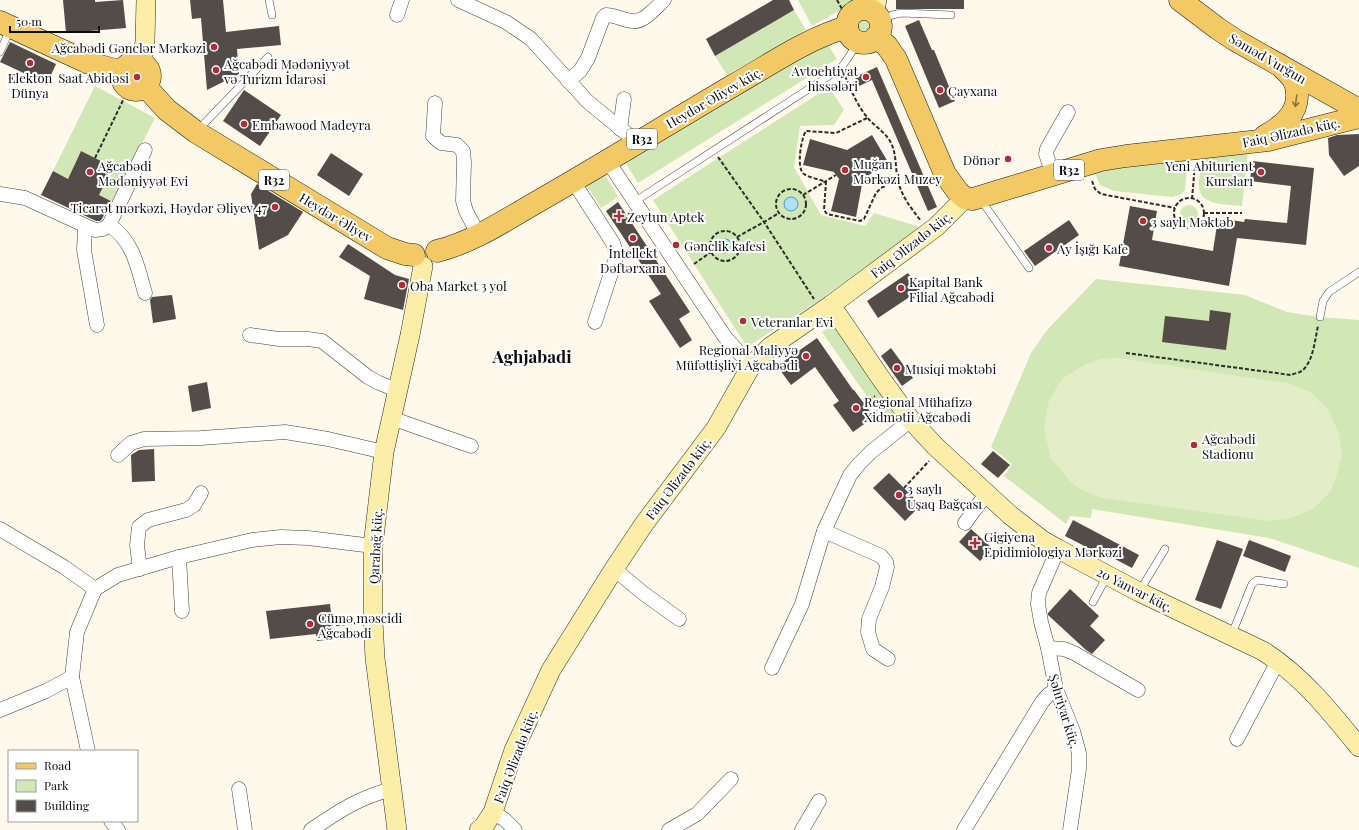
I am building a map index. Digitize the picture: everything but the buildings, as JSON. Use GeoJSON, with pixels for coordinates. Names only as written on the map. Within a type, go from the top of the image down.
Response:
{"type":"FeatureCollection","features":[{"type":"Feature","properties":{"kind":"main road","name":"Səməd Vurğun"},"geometry":{"type":"LineString","coordinates":[[1180,0],[1217,28],[1282,67],[1359,110]]}},
{"type":"Feature","properties":{"kind":"main road"},"geometry":{"type":"LineString","coordinates":[[865,21],[887,46],[896,59],[944,174],[958,192],[972,198]]}},
{"type":"Feature","properties":{"kind":"main road","name":"Heydər Əliyev küç."},"geometry":{"type":"LineString","coordinates":[[425,257],[478,236],[573,181],[607,160],[629,135],[814,38],[865,21]]}},
{"type":"Feature","properties":{"kind":"main road"},"geometry":{"type":"LineString","coordinates":[[5,24],[89,63],[135,78]]}},
{"type":"Feature","properties":{"kind":"main road"},"geometry":{"type":"LineString","coordinates":[[1250,143],[1266,136],[1281,126],[1289,119],[1295,110],[1298,98],[1297,89],[1294,80],[1282,67]]}},
{"type":"Feature","properties":{"kind":"main road","name":"Heydər Əliyev"},"geometry":{"type":"LineString","coordinates":[[135,78],[167,110],[196,132],[387,248],[406,254],[425,257]]}},
{"type":"Feature","properties":{"kind":"main road","name":"Faiq Əlizadə küç."},"geometry":{"type":"LineString","coordinates":[[972,198],[1101,160],[1250,143],[1282,137],[1359,117]]}},
{"type":"Feature","properties":{"kind":"street"},"geometry":{"type":"LineString","coordinates":[[135,78],[145,41],[146,0]]}},
{"type":"Feature","properties":{"kind":"street"},"geometry":{"type":"LineString","coordinates":[[397,15],[402,0]]}},
{"type":"Feature","properties":{"kind":"street"},"geometry":{"type":"LineString","coordinates":[[458,0],[506,22],[531,39],[587,101],[629,135]]}},
{"type":"Feature","properties":{"kind":"street"},"geometry":{"type":"LineString","coordinates":[[568,80],[580,71],[588,58],[603,18],[606,15],[633,21],[644,18],[664,0]]}},
{"type":"Feature","properties":{"kind":"street"},"geometry":{"type":"LineString","coordinates":[[624,99],[629,135]]}},
{"type":"Feature","properties":{"kind":"street"},"geometry":{"type":"LineString","coordinates":[[435,103],[433,136],[441,143],[457,145],[463,152],[463,202],[478,236]]}},
{"type":"Feature","properties":{"kind":"street"},"geometry":{"type":"LineString","coordinates":[[1053,175],[1046,154],[1068,112]]}},
{"type":"Feature","properties":{"kind":"street"},"geometry":{"type":"LineString","coordinates":[[0,194],[25,198],[85,227],[95,230],[102,229],[109,225],[145,150]]}},
{"type":"Feature","properties":{"kind":"street"},"geometry":{"type":"LineString","coordinates":[[607,160],[725,337],[751,366]]}},
{"type":"Feature","properties":{"kind":"street"},"geometry":{"type":"LineString","coordinates":[[573,181],[613,243],[616,252],[615,261],[595,322]]}},
{"type":"Feature","properties":{"kind":"street","name":"Faiq Əlizadə küç."},"geometry":{"type":"LineString","coordinates":[[479,830],[484,826],[493,812],[514,750],[550,670],[644,524],[716,428],[751,366],[770,347],[824,304],[930,232],[972,198]]}},
{"type":"Feature","properties":{"kind":"street"},"geometry":{"type":"LineString","coordinates":[[109,225],[119,231],[125,239],[135,258],[146,293]]}},
{"type":"Feature","properties":{"kind":"street"},"geometry":{"type":"LineString","coordinates":[[85,227],[84,250],[97,325]]}},
{"type":"Feature","properties":{"kind":"street","name":"Qarabağ küç."},"geometry":{"type":"LineString","coordinates":[[397,830],[375,658],[372,621],[373,546],[384,452],[415,311],[425,257]]}},
{"type":"Feature","properties":{"kind":"street","name":"20 Yanvar küç."},"geometry":{"type":"LineString","coordinates":[[824,304],[911,420],[986,494],[1030,531],[1058,549],[1139,592],[1263,651],[1278,661],[1308,687],[1359,747]]}},
{"type":"Feature","properties":{"kind":"street"},"geometry":{"type":"LineString","coordinates":[[250,335],[279,340],[308,339],[322,341],[368,377],[397,390]]}},
{"type":"Feature","properties":{"kind":"street"},"geometry":{"type":"LineString","coordinates":[[391,418],[471,446]]}},
{"type":"Feature","properties":{"kind":"street"},"geometry":{"type":"LineString","coordinates":[[772,668],[802,604],[824,531],[850,475],[871,452],[911,420]]}},
{"type":"Feature","properties":{"kind":"street"},"geometry":{"type":"LineString","coordinates":[[118,455],[131,444],[144,439],[201,438],[285,432],[328,439],[384,452]]}},
{"type":"Feature","properties":{"kind":"street"},"geometry":{"type":"LineString","coordinates":[[140,569],[137,545],[139,527],[148,520],[186,510],[194,505],[201,493]]}},
{"type":"Feature","properties":{"kind":"street"},"geometry":{"type":"LineString","coordinates":[[965,523],[986,494]]}},
{"type":"Feature","properties":{"kind":"street"},"geometry":{"type":"LineString","coordinates":[[0,529],[64,567],[95,589]]}},
{"type":"Feature","properties":{"kind":"street"},"geometry":{"type":"LineString","coordinates":[[824,531],[881,556],[886,562],[887,567],[882,587],[869,619],[868,632],[873,649],[888,658]]}},
{"type":"Feature","properties":{"kind":"street"},"geometry":{"type":"LineString","coordinates":[[88,750],[72,677],[77,632],[95,589],[118,575],[179,557],[252,540],[281,537],[308,538],[373,546]]}},
{"type":"Feature","properties":{"kind":"street","name":"Şəhriyar küç."},"geometry":{"type":"LineString","coordinates":[[1058,549],[1039,593],[1038,604],[1056,689],[1073,731],[1079,753],[1079,769],[1070,830]]}},
{"type":"Feature","properties":{"kind":"street"},"geometry":{"type":"LineString","coordinates":[[179,557],[182,611]]}},
{"type":"Feature","properties":{"kind":"street"},"geometry":{"type":"LineString","coordinates":[[614,569],[643,593],[679,618]]}},
{"type":"Feature","properties":{"kind":"street"},"geometry":{"type":"LineString","coordinates":[[1048,648],[1064,649],[1074,653],[1138,690]]}},
{"type":"Feature","properties":{"kind":"street"},"geometry":{"type":"LineString","coordinates":[[1237,739],[1278,661]]}},
{"type":"Feature","properties":{"kind":"street"},"geometry":{"type":"LineString","coordinates":[[0,710],[46,691],[72,677]]}},
{"type":"Feature","properties":{"kind":"street"},"geometry":{"type":"LineString","coordinates":[[964,830],[1042,702],[1056,689]]}},
{"type":"Feature","properties":{"kind":"street"},"geometry":{"type":"LineString","coordinates":[[669,830],[697,814],[731,779]]}},
{"type":"Feature","properties":{"kind":"street"},"geometry":{"type":"LineString","coordinates":[[239,789],[245,830]]}},
{"type":"Feature","properties":{"kind":"street"},"geometry":{"type":"LineString","coordinates":[[311,830],[347,806],[372,794],[392,789]]}},
{"type":"Feature","properties":{"kind":"street"},"geometry":{"type":"LineString","coordinates":[[802,830],[819,801]]}},
{"type":"Feature","properties":{"kind":"street"},"geometry":{"type":"LineString","coordinates":[[493,812],[505,820],[515,830]]}},
{"type":"Feature","properties":{"kind":"street"},"geometry":{"type":"LineString","coordinates":[[112,822],[118,830]]}},
{"type":"Feature","properties":{"kind":"lane"},"geometry":{"type":"LineString","coordinates":[[270,0],[272,15]]}},
{"type":"Feature","properties":{"kind":"lane"},"geometry":{"type":"LineString","coordinates":[[634,202],[841,68],[848,58],[865,21],[901,13],[951,15]]}},
{"type":"Feature","properties":{"kind":"lane"},"geometry":{"type":"LineString","coordinates":[[0,52],[5,24]]}},
{"type":"Feature","properties":{"kind":"lane"},"geometry":{"type":"LineString","coordinates":[[196,132],[268,57]]}},
{"type":"Feature","properties":{"kind":"lane"},"geometry":{"type":"LineString","coordinates":[[972,198],[1028,268]]}},
{"type":"Feature","properties":{"kind":"lane"},"geometry":{"type":"LineString","coordinates":[[1320,317],[1323,301],[1329,292],[1359,272]]}},
{"type":"Feature","properties":{"kind":"lane"},"geometry":{"type":"LineString","coordinates":[[1139,592],[1165,549]]}},
{"type":"Feature","properties":{"kind":"lane"},"geometry":{"type":"LineString","coordinates":[[1092,602],[1108,575]]}},
{"type":"Feature","properties":{"kind":"lane"},"geometry":{"type":"LineString","coordinates":[[1232,636],[1252,584],[1257,580],[1284,584]]}},
{"type":"Feature","properties":{"kind":"path"},"geometry":{"type":"LineString","coordinates":[[837,0],[865,21]]}},
{"type":"Feature","properties":{"kind":"path"},"geometry":{"type":"LineString","coordinates":[[841,68],[860,108],[867,118],[884,132],[890,142],[894,150],[898,180],[902,193],[906,202],[930,232]]}},
{"type":"Feature","properties":{"kind":"path"},"geometry":{"type":"LineString","coordinates":[[95,158],[135,78]]}},
{"type":"Feature","properties":{"kind":"path"},"geometry":{"type":"LineString","coordinates":[[826,182],[803,174],[799,168],[803,136],[806,132],[836,133],[867,118]]}},
{"type":"Feature","properties":{"kind":"path"},"geometry":{"type":"LineString","coordinates":[[713,150],[824,304]]}},
{"type":"Feature","properties":{"kind":"path"},"geometry":{"type":"LineString","coordinates":[[1192,199],[1195,162]]}},
{"type":"Feature","properties":{"kind":"path"},"geometry":{"type":"LineString","coordinates":[[1085,165],[1095,189],[1101,194],[1175,208]]}},
{"type":"Feature","properties":{"kind":"path"},"geometry":{"type":"LineString","coordinates":[[803,194],[836,175]]}},
{"type":"Feature","properties":{"kind":"path"},"geometry":{"type":"LineString","coordinates":[[826,182],[824,210],[827,214],[860,221],[864,218],[880,188],[898,180]]}},
{"type":"Feature","properties":{"kind":"path"},"geometry":{"type":"LineString","coordinates":[[790,188],[803,194],[806,201],[805,209],[801,215],[795,219],[788,219],[778,213],[775,202],[783,190],[790,188]]}},
{"type":"Feature","properties":{"kind":"path"},"geometry":{"type":"LineString","coordinates":[[1185,199],[1192,199],[1198,201],[1202,206],[1204,213],[1203,219],[1193,228],[1186,228],[1180,226],[1176,220],[1174,214],[1175,208],[1179,202],[1185,199]]}},
{"type":"Feature","properties":{"kind":"path"},"geometry":{"type":"LineString","coordinates":[[737,237],[778,213]]}},
{"type":"Feature","properties":{"kind":"path"},"geometry":{"type":"LineString","coordinates":[[1204,213],[1242,213]]}},
{"type":"Feature","properties":{"kind":"path"},"geometry":{"type":"LineString","coordinates":[[724,231],[732,232],[737,237],[740,244],[740,251],[736,258],[730,261],[722,262],[715,258],[711,252],[710,245],[712,238],[717,233],[724,231]]}},
{"type":"Feature","properties":{"kind":"path"},"geometry":{"type":"LineString","coordinates":[[694,264],[711,252]]}},
{"type":"Feature","properties":{"kind":"path"},"geometry":{"type":"LineString","coordinates":[[1126,353],[1290,375],[1300,372],[1306,366],[1312,354],[1320,317]]}},
{"type":"Feature","properties":{"kind":"path"},"geometry":{"type":"LineString","coordinates":[[904,488],[940,450]]}},
{"type":"Feature","properties":{"kind":"path"},"geometry":{"type":"LineString","coordinates":[[336,625],[372,621]]}},
{"type":"Feature","properties":{"kind":"green space"},"geometry":{"type":"Polygon","coordinates":[[[798,0],[858,0],[812,26],[798,0]]]}},
{"type":"Feature","properties":{"kind":"green space"},"geometry":{"type":"Polygon","coordinates":[[[794,10],[806,30],[727,75],[715,56],[794,10]]]}},
{"type":"Feature","properties":{"kind":"green space"},"geometry":{"type":"Polygon","coordinates":[[[864,17],[870,19],[872,25],[870,31],[864,33],[858,31],[856,25],[858,19],[864,17]]]}},
{"type":"Feature","properties":{"kind":"green space"},"geometry":{"type":"Polygon","coordinates":[[[824,38],[837,59],[638,183],[625,162],[824,38]]]}},
{"type":"Feature","properties":{"kind":"green space"},"geometry":{"type":"Polygon","coordinates":[[[95,86],[155,118],[112,201],[99,195],[112,166],[81,151],[68,179],[53,171],[95,86]]]}},
{"type":"Feature","properties":{"kind":"green space"},"geometry":{"type":"Polygon","coordinates":[[[829,87],[844,110],[834,125],[800,126],[794,167],[821,215],[865,226],[874,213],[920,227],[817,302],[747,347],[653,200],[829,87]]]}},
{"type":"Feature","properties":{"kind":"green space"},"geometry":{"type":"Polygon","coordinates":[[[1248,152],[1242,206],[1216,203],[1205,198],[1201,194],[1199,188],[1199,177],[1202,159],[1248,152]]]}},
{"type":"Feature","properties":{"kind":"green space"},"geometry":{"type":"Polygon","coordinates":[[[1188,158],[1185,190],[1180,195],[1172,197],[1114,191],[1100,185],[1094,171],[1188,158]]]}},
{"type":"Feature","properties":{"kind":"green space"},"geometry":{"type":"Polygon","coordinates":[[[604,173],[618,197],[601,208],[586,184],[604,173]]]}},
{"type":"Feature","properties":{"kind":"green space"},"geometry":{"type":"Polygon","coordinates":[[[1189,205],[1195,208],[1198,214],[1195,220],[1189,223],[1183,220],[1180,214],[1183,208],[1189,205]]]}},
{"type":"Feature","properties":{"kind":"green space"},"geometry":{"type":"Polygon","coordinates":[[[1096,279],[1245,295],[1287,312],[1319,317],[1359,320],[1359,568],[1269,538],[1092,509],[1091,518],[1070,516],[1066,524],[1004,476],[1012,464],[991,447],[1031,353],[1047,330],[1096,279]]]}},
{"type":"Feature","properties":{"kind":"green space"},"geometry":{"type":"Polygon","coordinates":[[[834,324],[898,417],[887,425],[822,332],[834,324]]]}},
{"type":"Feature","properties":{"kind":"green space","name":"Ağcabədi Stadionu"},"geometry":{"type":"Polygon","coordinates":[[[1119,358],[1291,384],[1310,392],[1328,409],[1339,434],[1342,455],[1336,478],[1330,492],[1314,508],[1292,518],[1270,521],[1103,498],[1083,491],[1070,481],[1050,457],[1044,426],[1049,400],[1063,378],[1086,364],[1101,359],[1119,358]]]}},
{"type":"Feature","properties":{"kind":"water"},"geometry":{"type":"Polygon","coordinates":[[[791,197],[796,199],[798,204],[796,209],[791,211],[786,209],[784,204],[786,199],[791,197]]]}},
{"type":"Feature","properties":{"kind":"water"},"geometry":{"type":"Polygon","coordinates":[[[725,239],[730,241],[732,246],[730,251],[725,253],[720,251],[718,246],[720,241],[725,239]]]}},
{"type":"Feature","properties":{"kind":"place","name":"Ağcabədi Gənclər Mərkəzi"},"geometry":{"type":"Point","coordinates":[214,47]}},
{"type":"Feature","properties":{"kind":"place","name":"Elekton Dünya"},"geometry":{"type":"Point","coordinates":[30,63]}},
{"type":"Feature","properties":{"kind":"place","name":"Ağcabədi Mədəniyyət və Turizm İdarəsi"},"geometry":{"type":"Point","coordinates":[216,70]}},
{"type":"Feature","properties":{"kind":"place","name":"Saat Abidəsi"},"geometry":{"type":"Point","coordinates":[137,77]}},
{"type":"Feature","properties":{"kind":"place","name":"Avtoehtiyat hissələri"},"geometry":{"type":"Point","coordinates":[866,77]}},
{"type":"Feature","properties":{"kind":"place","name":"Çayxana"},"geometry":{"type":"Point","coordinates":[940,90]}},
{"type":"Feature","properties":{"kind":"place","name":"Embawood Madeyra"},"geometry":{"type":"Point","coordinates":[244,124]}},
{"type":"Feature","properties":{"kind":"place","name":"Dönər"},"geometry":{"type":"Point","coordinates":[1008,159]}},
{"type":"Feature","properties":{"kind":"place","name":"Muğan Mərkəzi Muzey"},"geometry":{"type":"Point","coordinates":[845,170]}},
{"type":"Feature","properties":{"kind":"place","name":"Ağcabədi Mədəniyyət Evi"},"geometry":{"type":"Point","coordinates":[90,172]}},
{"type":"Feature","properties":{"kind":"place","name":"Yeni Abiturient Kursları"},"geometry":{"type":"Point","coordinates":[1261,172]}},
{"type":"Feature","properties":{"kind":"place","name":"Ticarət mərkəzi, Həydər Əliyev 47"},"geometry":{"type":"Point","coordinates":[275,207]}},
{"type":"Feature","properties":{"kind":"place","name":"Zeytun Aptek"},"geometry":{"type":"Point","coordinates":[619,216]}},
{"type":"Feature","properties":{"kind":"place","name":"3 saylı Məktəb"},"geometry":{"type":"Point","coordinates":[1143,221]}},
{"type":"Feature","properties":{"kind":"place","name":"İntellekt Dəftərxana"},"geometry":{"type":"Point","coordinates":[633,238]}},
{"type":"Feature","properties":{"kind":"place","name":"Gənclik kafesi"},"geometry":{"type":"Point","coordinates":[676,245]}},
{"type":"Feature","properties":{"kind":"place","name":"Ay İşığı Kafe"},"geometry":{"type":"Point","coordinates":[1049,248]}},
{"type":"Feature","properties":{"kind":"place","name":"Oba Market 3 yol"},"geometry":{"type":"Point","coordinates":[402,285]}},
{"type":"Feature","properties":{"kind":"place","name":"Kapital Bank Filial Ağcabədi"},"geometry":{"type":"Point","coordinates":[901,288]}},
{"type":"Feature","properties":{"kind":"place","name":"Veteranlar Evi"},"geometry":{"type":"Point","coordinates":[743,321]}},
{"type":"Feature","properties":{"kind":"place","name":"Regional Maliyyə Müfəttişliyi Ağcabədi"},"geometry":{"type":"Point","coordinates":[806,356]}},
{"type":"Feature","properties":{"kind":"place","name":"Musiqi məktəbi"},"geometry":{"type":"Point","coordinates":[897,368]}},
{"type":"Feature","properties":{"kind":"place","name":"Regional Mühafizə Xidmətii Ağcabədi"},"geometry":{"type":"Point","coordinates":[856,408]}},
{"type":"Feature","properties":{"kind":"place","name":"Ağcabədi Stadionu"},"geometry":{"type":"Point","coordinates":[1194,445]}},
{"type":"Feature","properties":{"kind":"place","name":"3 saylı Uşaq Bağçası"},"geometry":{"type":"Point","coordinates":[899,495]}},
{"type":"Feature","properties":{"kind":"place","name":"Gigiyena Epidimiologiya Mərkəzi"},"geometry":{"type":"Point","coordinates":[975,543]}},
{"type":"Feature","properties":{"kind":"place","name":"Cümə məscidi Ağcabədi"},"geometry":{"type":"Point","coordinates":[310,624]}},
{"type":"Feature","properties":{"kind":"district","name":"Aghjabadi"},"geometry":{"type":"Point","coordinates":[532,356]}}]}
